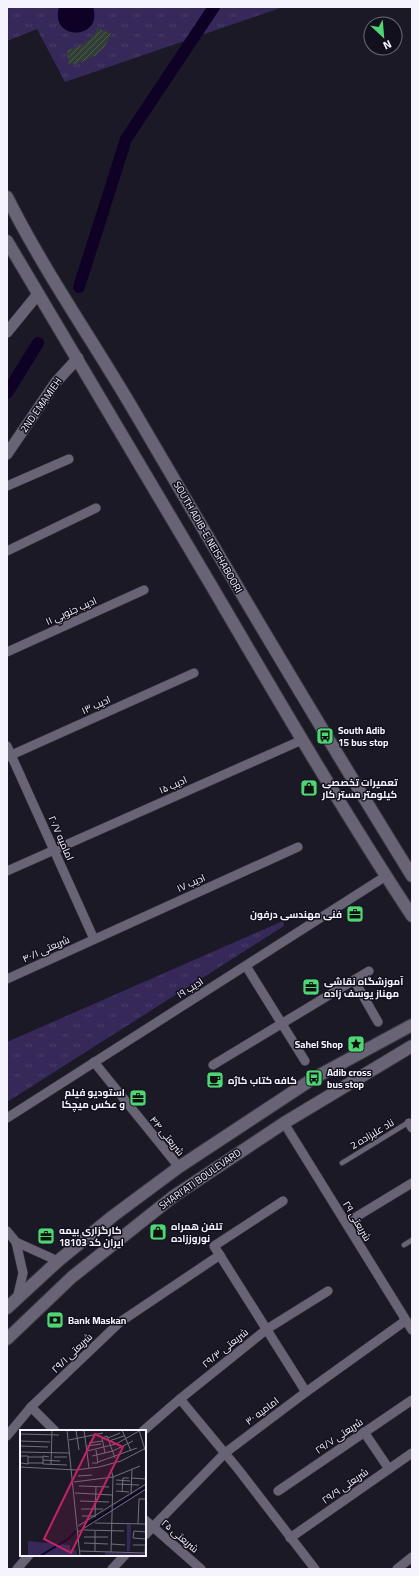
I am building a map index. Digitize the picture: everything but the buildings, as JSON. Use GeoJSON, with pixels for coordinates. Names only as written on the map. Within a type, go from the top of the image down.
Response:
{"type":"FeatureCollection","features":[{"type":"Feature","properties":{"kind":"main road","name":"SOUTH ADIB-E NEISHABOORI"},"geometry":{"type":"LineString","coordinates":[[7,197],[28,238],[72,313],[115,379],[321,729],[412,876]]}},
{"type":"Feature","properties":{"kind":"main road"},"geometry":{"type":"LineString","coordinates":[[7,241],[78,358],[302,740],[412,916]]}},
{"type":"Feature","properties":{"kind":"main road","name":"SHARI'ATI BOULEVARD"},"geometry":{"type":"LineString","coordinates":[[7,1308],[58,1261],[113,1216],[178,1167],[314,1078],[412,1025]]}},
{"type":"Feature","properties":{"kind":"main road","name":"SHARI'ATI BOULEVARD"},"geometry":{"type":"LineString","coordinates":[[7,1339],[72,1277],[168,1201],[284,1123],[412,1046]]}},
{"type":"Feature","properties":{"kind":"street"},"geometry":{"type":"LineString","coordinates":[[7,332],[38,294]]}},
{"type":"Feature","properties":{"kind":"street","name":"2ND EMAMIEH"},"geometry":{"type":"LineString","coordinates":[[7,454],[56,382],[78,358]]}},
{"type":"Feature","properties":{"kind":"street"},"geometry":{"type":"LineString","coordinates":[[7,486],[69,459]]}},
{"type":"Feature","properties":{"kind":"street"},"geometry":{"type":"LineString","coordinates":[[7,551],[96,508]]}},
{"type":"Feature","properties":{"kind":"street","name":"ادیب جنوبي ١١"},"geometry":{"type":"LineString","coordinates":[[7,652],[144,590]]}},
{"type":"Feature","properties":{"kind":"street","name":"ادیب ۱۳"},"geometry":{"type":"LineString","coordinates":[[9,756],[194,673]]}},
{"type":"Feature","properties":{"kind":"street","name":"ادیب ۱۵"},"geometry":{"type":"LineString","coordinates":[[7,871],[302,740]]}},
{"type":"Feature","properties":{"kind":"street","name":"امامیه ۲۰/۷"},"geometry":{"type":"LineString","coordinates":[[7,746],[9,756],[54,850],[94,939]]}},
{"type":"Feature","properties":{"kind":"street","name":"ادیب ۱۷"},"geometry":{"type":"LineString","coordinates":[[94,939],[298,847]]}},
{"type":"Feature","properties":{"kind":"street","name":"ادیب ۱۹"},"geometry":{"type":"LineString","coordinates":[[7,1118],[386,876]]}},
{"type":"Feature","properties":{"kind":"street","name":"شریعتی ۴۰/۱"},"geometry":{"type":"LineString","coordinates":[[7,979],[94,939]]}},
{"type":"Feature","properties":{"kind":"street"},"geometry":{"type":"LineString","coordinates":[[246,966],[305,1062]]}},
{"type":"Feature","properties":{"kind":"street"},"geometry":{"type":"LineString","coordinates":[[213,1065],[369,971]]}},
{"type":"Feature","properties":{"kind":"street"},"geometry":{"type":"LineString","coordinates":[[354,980],[378,1022]]}},
{"type":"Feature","properties":{"kind":"street","name":"شریعتی ۴۴"},"geometry":{"type":"LineString","coordinates":[[94,1062],[178,1167]]}},
{"type":"Feature","properties":{"kind":"street","name":"شریعتی ۲۹"},"geometry":{"type":"LineString","coordinates":[[284,1123],[405,1321],[412,1330]]}},
{"type":"Feature","properties":{"kind":"street"},"geometry":{"type":"LineString","coordinates":[[346,1223],[412,1183]]}},
{"type":"Feature","properties":{"kind":"street"},"geometry":{"type":"LineString","coordinates":[[283,1201],[214,1246],[306,1392]]}},
{"type":"Feature","properties":{"kind":"street"},"geometry":{"type":"LineString","coordinates":[[7,1231],[16,1242],[58,1261]]}},
{"type":"Feature","properties":{"kind":"street"},"geometry":{"type":"LineString","coordinates":[[16,1242],[23,1274],[17,1299]]}},
{"type":"Feature","properties":{"kind":"street","name":"شریعتی ۲۹/۱"},"geometry":{"type":"LineString","coordinates":[[7,1436],[31,1407],[120,1322],[220,1255]]}},
{"type":"Feature","properties":{"kind":"street","name":"شریعتی ۲۹/۳"},"geometry":{"type":"LineString","coordinates":[[144,1430],[180,1399],[267,1330],[328,1291]]}},
{"type":"Feature","properties":{"kind":"street","name":"امامیه ۳۰"},"geometry":{"type":"LineString","coordinates":[[146,1534],[225,1453],[306,1392],[405,1321]]}},
{"type":"Feature","properties":{"kind":"street"},"geometry":{"type":"LineString","coordinates":[[180,1399],[225,1453],[315,1569]]}},
{"type":"Feature","properties":{"kind":"street","name":"شریعتی ۲۹/۷"},"geometry":{"type":"LineString","coordinates":[[278,1491],[412,1400]]}},
{"type":"Feature","properties":{"kind":"street"},"geometry":{"type":"LineString","coordinates":[[31,1407],[54,1430]]}},
{"type":"Feature","properties":{"kind":"street"},"geometry":{"type":"LineString","coordinates":[[364,1432],[389,1469]]}},
{"type":"Feature","properties":{"kind":"street","name":"شریعتی ۲۹/۹"},"geometry":{"type":"LineString","coordinates":[[290,1538],[412,1453]]}},
{"type":"Feature","properties":{"kind":"street","name":"شریعتی ۲۵"},"geometry":{"type":"LineString","coordinates":[[146,1521],[201,1569]]}},
{"type":"Feature","properties":{"kind":"street"},"geometry":{"type":"LineString","coordinates":[[17,1569],[27,1556]]}},
{"type":"Feature","properties":{"kind":"street"},"geometry":{"type":"LineString","coordinates":[[112,1569],[124,1556]]}},
{"type":"Feature","properties":{"kind":"street"},"geometry":{"type":"LineString","coordinates":[[397,1569],[412,1558]]}},
{"type":"Feature","properties":{"kind":"lane","name":"ناد علیزاده 2"},"geometry":{"type":"LineString","coordinates":[[342,1163],[411,1124]]}},
{"type":"Feature","properties":{"kind":"lane"},"geometry":{"type":"LineString","coordinates":[[404,1245],[412,1240]]}},
{"type":"Feature","properties":{"kind":"green space"},"geometry":{"type":"Polygon","coordinates":[[[7,7],[283,7],[65,82],[37,29],[7,41],[7,7]]]}},
{"type":"Feature","properties":{"kind":"green space"},"geometry":{"type":"Polygon","coordinates":[[[283,921],[284,926],[7,1102],[7,1042],[283,921]]]}},
{"type":"Feature","properties":{"kind":"shaded area"},"geometry":{"type":"Polygon","coordinates":[[[59,7],[93,7],[94,18],[91,26],[84,31],[68,31],[62,26],[58,18],[59,7]]]}},
{"type":"Feature","properties":{"kind":"waterway"},"geometry":{"type":"LineString","coordinates":[[79,287],[126,139],[214,7]]}},
{"type":"Feature","properties":{"kind":"waterway"},"geometry":{"type":"LineString","coordinates":[[7,393],[38,343]]}},
{"type":"Feature","properties":{"kind":"place","name":"South Adib 15 bus stop"},"geometry":{"type":"Point","coordinates":[325,736]}},
{"type":"Feature","properties":{"kind":"place","name":"تعمیرات تخصصی کیلومتر مستر کار"},"geometry":{"type":"Point","coordinates":[309,788]}},
{"type":"Feature","properties":{"kind":"place","name":"فنی مهندسی درفون"},"geometry":{"type":"Point","coordinates":[355,914]}},
{"type":"Feature","properties":{"kind":"place","name":"آموزشگاه نقاشی مهناز یوسف زاده"},"geometry":{"type":"Point","coordinates":[311,987]}},
{"type":"Feature","properties":{"kind":"place","name":"Sahel Shop"},"geometry":{"type":"Point","coordinates":[356,1044]}},
{"type":"Feature","properties":{"kind":"place","name":"Adib cross bus stop"},"geometry":{"type":"Point","coordinates":[314,1078]}},
{"type":"Feature","properties":{"kind":"place","name":"کافه کتاب کاژه"},"geometry":{"type":"Point","coordinates":[215,1080]}},
{"type":"Feature","properties":{"kind":"place","name":"استودیو فیلم و عکس میچکا"},"geometry":{"type":"Point","coordinates":[138,1098]}},
{"type":"Feature","properties":{"kind":"place","name":"تلفن همراه نوروززاده"},"geometry":{"type":"Point","coordinates":[158,1232]}},
{"type":"Feature","properties":{"kind":"place","name":"کارگزاری بیمه ایران کد 18103"},"geometry":{"type":"Point","coordinates":[46,1236]}},
{"type":"Feature","properties":{"kind":"place","name":"Bank Maskan"},"geometry":{"type":"Point","coordinates":[55,1320]}}]}
